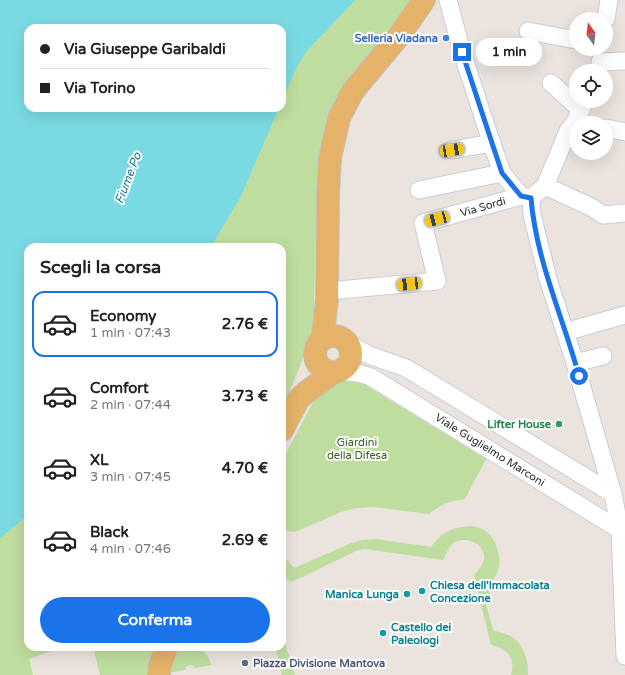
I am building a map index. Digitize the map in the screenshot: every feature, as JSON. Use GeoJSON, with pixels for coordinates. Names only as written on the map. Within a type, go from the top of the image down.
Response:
{"type":"FeatureCollection","features":[{"type":"Feature","properties":{"kind":"main road"},"geometry":{"type":"LineString","coordinates":[[334,363],[327,296],[328,194],[330,158],[339,118],[353,91],[399,36],[424,0]]}},
{"type":"Feature","properties":{"kind":"main road"},"geometry":{"type":"LineString","coordinates":[[399,36],[438,0]]}},
{"type":"Feature","properties":{"kind":"main road"},"geometry":{"type":"LineString","coordinates":[[327,296],[351,354],[348,364],[334,363]]}},
{"type":"Feature","properties":{"kind":"main road"},"geometry":{"type":"LineString","coordinates":[[286,422],[298,400],[334,363],[333,336],[346,341]]}},
{"type":"Feature","properties":{"kind":"main road"},"geometry":{"type":"LineString","coordinates":[[159,675],[160,665],[165,651]]}},
{"type":"Feature","properties":{"kind":"street"},"geometry":{"type":"LineString","coordinates":[[448,0],[462,52],[502,173],[526,197],[532,214],[548,279],[566,332],[613,494],[622,530],[625,656]]}},
{"type":"Feature","properties":{"kind":"street"},"geometry":{"type":"LineString","coordinates":[[607,12],[609,0]]}},
{"type":"Feature","properties":{"kind":"street"},"geometry":{"type":"LineString","coordinates":[[528,31],[569,39]]}},
{"type":"Feature","properties":{"kind":"street"},"geometry":{"type":"LineString","coordinates":[[599,61],[625,61]]}},
{"type":"Feature","properties":{"kind":"street"},"geometry":{"type":"LineString","coordinates":[[526,197],[545,186],[568,131],[581,114],[552,83]]}},
{"type":"Feature","properties":{"kind":"street"},"geometry":{"type":"LineString","coordinates":[[613,129],[625,132]]}},
{"type":"Feature","properties":{"kind":"street"},"geometry":{"type":"LineString","coordinates":[[452,150],[492,143]]}},
{"type":"Feature","properties":{"kind":"street"},"geometry":{"type":"LineString","coordinates":[[419,190],[502,173]]}},
{"type":"Feature","properties":{"kind":"street"},"geometry":{"type":"LineString","coordinates":[[545,186],[578,201],[603,215],[625,213]]}},
{"type":"Feature","properties":{"kind":"street","name":"Via Sordi"},"geometry":{"type":"LineString","coordinates":[[327,296],[437,281],[424,223],[526,197]]}},
{"type":"Feature","properties":{"kind":"street"},"geometry":{"type":"LineString","coordinates":[[566,332],[625,315]]}},
{"type":"Feature","properties":{"kind":"street"},"geometry":{"type":"LineString","coordinates":[[346,341],[369,355],[406,368],[613,494]]}},
{"type":"Feature","properties":{"kind":"street"},"geometry":{"type":"LineString","coordinates":[[575,363],[603,356]]}},
{"type":"Feature","properties":{"kind":"street","name":"Viale Guglielmo Marconi"},"geometry":{"type":"LineString","coordinates":[[334,363],[371,377],[622,530]]}},
{"type":"Feature","properties":{"kind":"green space"},"geometry":{"type":"Polygon","coordinates":[[[0,0],[414,0],[345,88],[317,193],[314,308],[310,341],[286,401],[286,243],[24,243],[24,651],[51,651],[29,659],[33,675],[0,675],[0,0]]]}},
{"type":"Feature","properties":{"kind":"green space","name":"Giardini della Difesa"},"geometry":{"type":"Polygon","coordinates":[[[336,381],[362,383],[486,459],[465,499],[446,504],[429,514],[374,507],[356,508],[341,512],[295,532],[286,531],[286,453],[320,389],[336,381]]]}},
{"type":"Feature","properties":{"kind":"green space"},"geometry":{"type":"Polygon","coordinates":[[[472,526],[481,529],[488,533],[494,541],[499,556],[498,569],[488,588],[490,595],[484,597],[493,630],[510,636],[518,642],[528,665],[528,675],[511,675],[512,663],[509,655],[502,649],[491,645],[474,575],[480,568],[484,559],[484,554],[479,545],[470,541],[460,540],[455,542],[449,548],[443,560],[365,549],[358,550],[292,582],[286,579],[286,560],[294,568],[349,544],[362,540],[375,539],[431,547],[444,534],[459,527],[472,526]]]}},
{"type":"Feature","properties":{"kind":"green space"},"geometry":{"type":"Polygon","coordinates":[[[286,646],[295,675],[282,675],[276,651],[286,651],[286,646]]]}},
{"type":"Feature","properties":{"kind":"green space"},"geometry":{"type":"Polygon","coordinates":[[[94,651],[152,651],[149,675],[100,675],[94,651]]]}},
{"type":"Feature","properties":{"kind":"green space"},"geometry":{"type":"Polygon","coordinates":[[[176,651],[203,651],[212,665],[194,668],[192,665],[186,666],[185,670],[169,673],[176,651]]]}},
{"type":"Feature","properties":{"kind":"water","name":"Fiume Po"},"geometry":{"type":"Polygon","coordinates":[[[0,0],[355,0],[306,52],[295,70],[286,91],[286,24],[24,24],[24,112],[277,112],[241,196],[213,243],[24,243],[24,518],[0,538],[0,0]]]}},
{"type":"Feature","properties":{"kind":"place","name":"Selleria Viadana"},"geometry":{"type":"Point","coordinates":[446,38]}},
{"type":"Feature","properties":{"kind":"place","name":"Lifter House"},"geometry":{"type":"Point","coordinates":[559,424]}},
{"type":"Feature","properties":{"kind":"place","name":"Chiesa dell'Immacolata Concezione"},"geometry":{"type":"Point","coordinates":[422,591]}},
{"type":"Feature","properties":{"kind":"place","name":"Manica Lunga"},"geometry":{"type":"Point","coordinates":[407,594]}},
{"type":"Feature","properties":{"kind":"place","name":"Castello dei Paleologi"},"geometry":{"type":"Point","coordinates":[383,633]}},
{"type":"Feature","properties":{"kind":"place","name":"Piazza Divisione Mantova"},"geometry":{"type":"Point","coordinates":[245,663]}},
{"type":"Feature","properties":{"kind":"route"},"geometry":{"type":"LineString","coordinates":[[462,52],[502,173],[521,196],[531,198],[532,214],[548,279],[579,376]]}}]}
